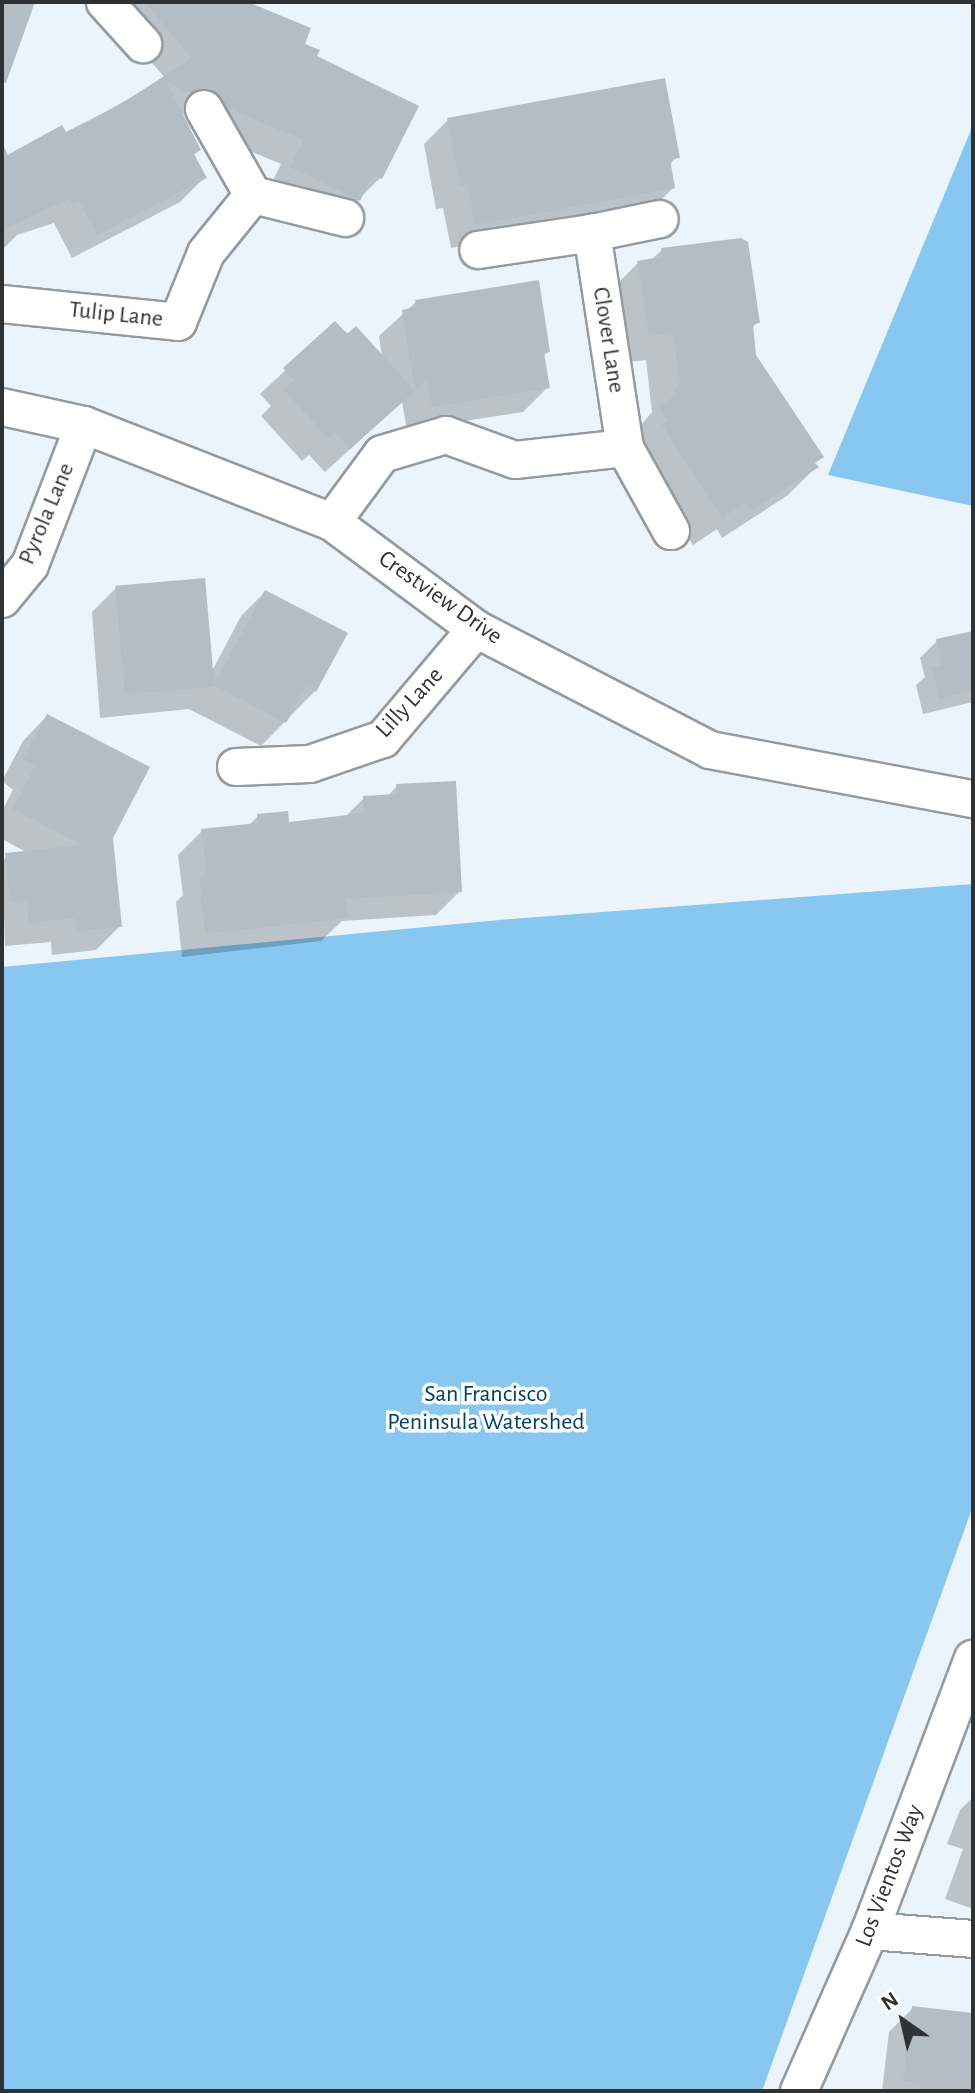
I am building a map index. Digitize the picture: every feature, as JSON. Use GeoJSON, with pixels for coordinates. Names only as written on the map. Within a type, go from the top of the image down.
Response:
{"type":"FeatureCollection","features":[{"type":"Feature","properties":{"kind":"street"},"geometry":{"type":"LineString","coordinates":[[105,2],[143,44]]}},
{"type":"Feature","properties":{"kind":"street"},"geometry":{"type":"LineString","coordinates":[[204,109],[253,195],[345,218]]}},
{"type":"Feature","properties":{"kind":"street","name":"Tulip Lane"},"geometry":{"type":"LineString","coordinates":[[2,304],[178,322],[206,253],[253,195]]}},
{"type":"Feature","properties":{"kind":"street"},"geometry":{"type":"LineString","coordinates":[[478,250],[660,219]]}},
{"type":"Feature","properties":{"kind":"street","name":"Clover Lane"},"geometry":{"type":"LineString","coordinates":[[592,233],[625,448],[671,531]]}},
{"type":"Feature","properties":{"kind":"street","name":"Crestview Drive"},"geometry":{"type":"LineString","coordinates":[[2,407],[84,425],[332,522],[476,629],[710,750],[973,799]]}},
{"type":"Feature","properties":{"kind":"street","name":"Pyrola Lane"},"geometry":{"type":"LineString","coordinates":[[2,599],[30,565],[84,425]]}},
{"type":"Feature","properties":{"kind":"street"},"geometry":{"type":"LineString","coordinates":[[332,522],[382,454],[446,435],[515,460],[625,448]]}},
{"type":"Feature","properties":{"kind":"street","name":"Lilly Lane"},"geometry":{"type":"LineString","coordinates":[[236,767],[310,764],[383,739],[476,629]]}},
{"type":"Feature","properties":{"kind":"street","name":"Los Vientos Way"},"geometry":{"type":"LineString","coordinates":[[799,2091],[870,1931],[973,1659]]}},
{"type":"Feature","properties":{"kind":"street"},"geometry":{"type":"LineString","coordinates":[[870,1931],[973,1939]]}},
{"type":"Feature","properties":{"kind":"green space"},"geometry":{"type":"Polygon","coordinates":[[[973,125],[973,506],[828,475],[973,125]]]}},
{"type":"Feature","properties":{"kind":"green space","name":"San Francisco Peninsula Watershed"},"geometry":{"type":"Polygon","coordinates":[[[973,884],[973,1506],[762,2091],[2,2091],[2,967],[511,919],[973,884]]]}},
{"type":"Feature","properties":{"kind":"building"},"geometry":{"type":"Polygon","coordinates":[[[2,2],[35,2],[6,83],[2,82],[2,2]]]}},
{"type":"Feature","properties":{"kind":"building"},"geometry":{"type":"Polygon","coordinates":[[[144,2],[248,2],[311,28],[305,44],[320,50],[317,56],[419,106],[382,179],[373,175],[360,201],[290,167],[303,140],[228,108],[214,91],[191,93],[167,83],[201,150],[194,154],[207,178],[97,235],[79,201],[72,204],[69,199],[2,230],[2,158],[62,125],[66,132],[121,104],[192,58],[144,2]]]}},
{"type":"Feature","properties":{"kind":"building"},"geometry":{"type":"Polygon","coordinates":[[[665,78],[680,158],[670,159],[675,188],[475,225],[467,184],[460,186],[447,118],[665,78]]]}},
{"type":"Feature","properties":{"kind":"building"},"geometry":{"type":"Polygon","coordinates":[[[741,238],[748,242],[760,323],[753,324],[756,355],[824,457],[815,463],[819,467],[751,511],[746,503],[722,518],[662,425],[668,421],[658,407],[676,395],[672,390],[680,384],[673,333],[649,336],[637,261],[662,257],[661,248],[741,238]]]}},
{"type":"Feature","properties":{"kind":"building"},"geometry":{"type":"Polygon","coordinates":[[[539,280],[550,352],[544,353],[550,388],[431,407],[426,380],[415,391],[402,310],[416,307],[415,300],[539,280]]]}},
{"type":"Feature","properties":{"kind":"building"},"geometry":{"type":"Polygon","coordinates":[[[335,321],[347,334],[356,326],[415,391],[350,449],[335,432],[328,438],[284,390],[294,381],[283,368],[335,321]]]}},
{"type":"Feature","properties":{"kind":"building"},"geometry":{"type":"Polygon","coordinates":[[[205,578],[214,687],[125,694],[115,586],[205,578]]]}},
{"type":"Feature","properties":{"kind":"building"},"geometry":{"type":"Polygon","coordinates":[[[265,590],[348,633],[316,692],[306,686],[286,723],[214,685],[265,590]]]}},
{"type":"Feature","properties":{"kind":"building"},"geometry":{"type":"Polygon","coordinates":[[[973,631],[973,690],[939,699],[932,667],[942,665],[936,639],[973,631]]]}},
{"type":"Feature","properties":{"kind":"building"},"geometry":{"type":"Polygon","coordinates":[[[47,714],[150,767],[113,838],[122,927],[76,931],[74,918],[29,923],[27,901],[10,903],[5,853],[83,845],[13,809],[35,766],[23,759],[47,714]]]}},
{"type":"Feature","properties":{"kind":"building"},"geometry":{"type":"Polygon","coordinates":[[[456,781],[462,892],[345,899],[348,918],[205,934],[199,876],[207,875],[201,829],[258,823],[257,814],[288,811],[289,822],[364,813],[363,796],[397,794],[396,784],[456,781]]]}},
{"type":"Feature","properties":{"kind":"building"},"geometry":{"type":"Polygon","coordinates":[[[912,2006],[973,2013],[973,2091],[919,2091],[920,2083],[903,2081],[912,2006]]]}}]}
